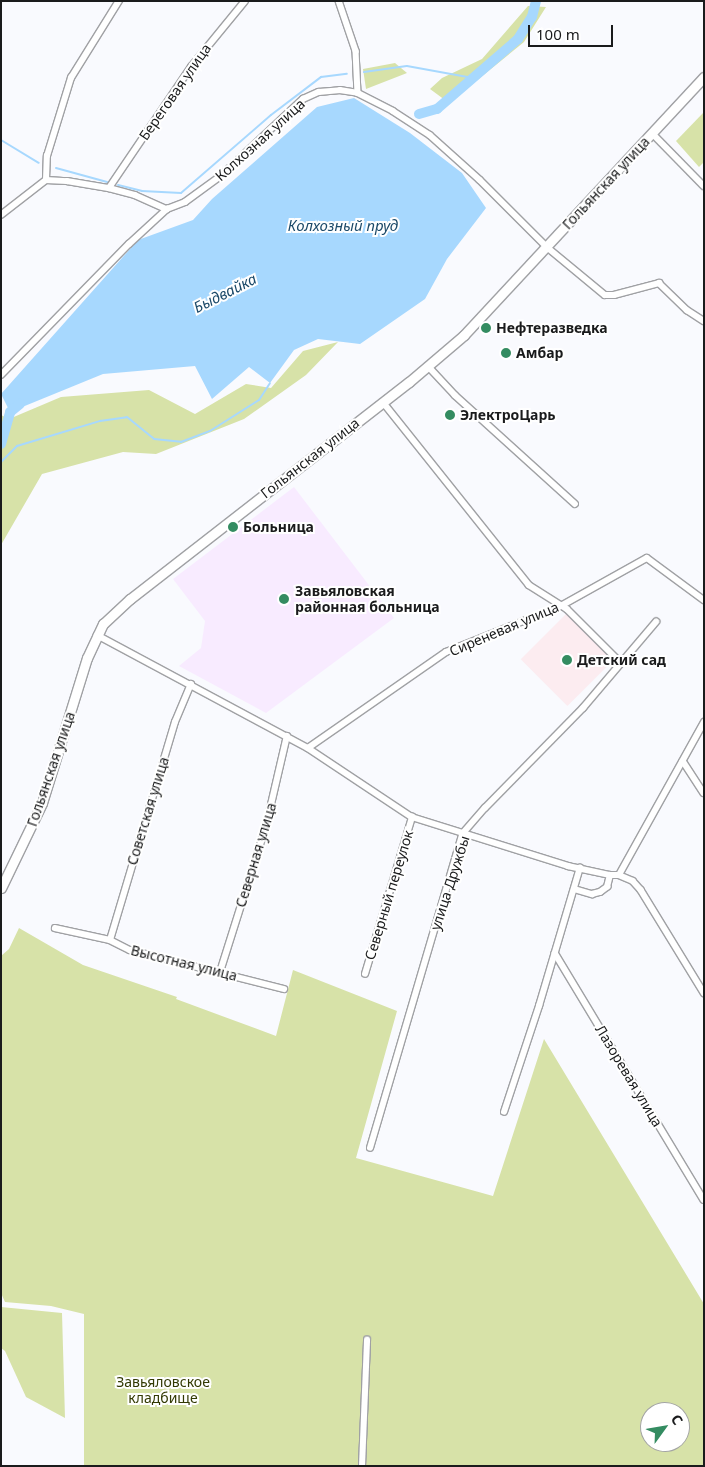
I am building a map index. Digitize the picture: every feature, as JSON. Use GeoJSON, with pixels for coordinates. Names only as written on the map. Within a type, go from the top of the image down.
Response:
{"type":"FeatureCollection","features":[{"type":"Feature","properties":{"kind":"main road","name":"Гольянская улица"},"geometry":{"type":"LineString","coordinates":[[1,888],[42,803],[87,658],[97,635],[109,617],[130,598],[428,366],[480,319],[704,77]]}},
{"type":"Feature","properties":{"kind":"street"},"geometry":{"type":"LineString","coordinates":[[46,180],[47,156],[71,78],[119,1]]}},
{"type":"Feature","properties":{"kind":"street","name":"Береговая улица"},"geometry":{"type":"LineString","coordinates":[[110,188],[190,67],[245,1]]}},
{"type":"Feature","properties":{"kind":"street"},"geometry":{"type":"LineString","coordinates":[[339,1],[356,51],[358,93]]}},
{"type":"Feature","properties":{"kind":"street","name":"Колхозная улица"},"geometry":{"type":"LineString","coordinates":[[1,375],[129,244],[167,209],[185,202],[222,175],[303,100],[319,92],[340,90],[358,93],[393,111],[430,135],[480,180],[547,247],[605,295],[614,296],[659,283],[687,310],[704,321]]}},
{"type":"Feature","properties":{"kind":"street"},"geometry":{"type":"LineString","coordinates":[[652,133],[704,186]]}},
{"type":"Feature","properties":{"kind":"street"},"geometry":{"type":"LineString","coordinates":[[1,215],[46,180],[67,181],[110,188],[135,195],[167,209]]}},
{"type":"Feature","properties":{"kind":"street"},"geometry":{"type":"LineString","coordinates":[[428,366],[455,394],[575,504]]}},
{"type":"Feature","properties":{"kind":"street"},"geometry":{"type":"LineString","coordinates":[[383,402],[529,585],[561,606],[621,662]]}},
{"type":"Feature","properties":{"kind":"street","name":"Сиреневая улица"},"geometry":{"type":"LineString","coordinates":[[308,748],[446,652],[561,606],[647,558],[704,600]]}},
{"type":"Feature","properties":{"kind":"street","name":"улица Дружбы"},"geometry":{"type":"LineString","coordinates":[[370,1148],[463,833],[504,787],[583,708],[656,622]]}},
{"type":"Feature","properties":{"kind":"street"},"geometry":{"type":"LineString","coordinates":[[97,635],[288,736],[412,817],[580,868],[610,875],[619,875],[633,881],[642,890],[704,993]]}},
{"type":"Feature","properties":{"kind":"street","name":"Советская улица"},"geometry":{"type":"LineString","coordinates":[[110,940],[175,722],[191,684]]}},
{"type":"Feature","properties":{"kind":"street"},"geometry":{"type":"LineString","coordinates":[[619,875],[704,722]]}},
{"type":"Feature","properties":{"kind":"street","name":"Северная улица"},"geometry":{"type":"LineString","coordinates":[[220,972],[266,826],[288,736]]}},
{"type":"Feature","properties":{"kind":"street"},"geometry":{"type":"LineString","coordinates":[[684,760],[704,794]]}},
{"type":"Feature","properties":{"kind":"street","name":"Северный переулок"},"geometry":{"type":"LineString","coordinates":[[365,974],[412,817]]}},
{"type":"Feature","properties":{"kind":"street"},"geometry":{"type":"LineString","coordinates":[[504,1112],[580,868]]}},
{"type":"Feature","properties":{"kind":"street"},"geometry":{"type":"LineString","coordinates":[[574,889],[592,894],[600,892],[607,887],[610,875]]}},
{"type":"Feature","properties":{"kind":"street","name":"Высотная улица"},"geometry":{"type":"LineString","coordinates":[[55,928],[110,940],[130,950],[284,990]]}},
{"type":"Feature","properties":{"kind":"street","name":"Лазоревая улица"},"geometry":{"type":"LineString","coordinates":[[555,953],[704,1200]]}},
{"type":"Feature","properties":{"kind":"street"},"geometry":{"type":"LineString","coordinates":[[362,1466],[367,1340]]}},
{"type":"Feature","properties":{"kind":"shaded area","name":"Завьяловская районная больница"},"geometry":{"type":"Polygon","coordinates":[[[294,487],[394,618],[266,713],[179,666],[201,648],[205,621],[173,579],[294,487]]]}},
{"type":"Feature","properties":{"kind":"shaded area","name":"Детский сад"},"geometry":{"type":"Polygon","coordinates":[[[566,614],[613,661],[567,706],[521,659],[566,614]]]}},
{"type":"Feature","properties":{"kind":"green space"},"geometry":{"type":"Polygon","coordinates":[[[528,6],[546,7],[524,42],[449,103],[430,89],[442,78],[482,59],[528,6]]]}},
{"type":"Feature","properties":{"kind":"green space"},"geometry":{"type":"Polygon","coordinates":[[[395,63],[407,73],[366,89],[363,69],[395,63]]]}},
{"type":"Feature","properties":{"kind":"green space"},"geometry":{"type":"Polygon","coordinates":[[[704,112],[704,162],[699,167],[676,141],[704,112]]]}},
{"type":"Feature","properties":{"kind":"green space"},"geometry":{"type":"Polygon","coordinates":[[[338,342],[306,375],[244,419],[156,454],[123,452],[42,474],[1,545],[1,415],[9,419],[61,397],[149,390],[195,414],[246,384],[271,388],[303,351],[338,342]]]}},
{"type":"Feature","properties":{"kind":"green space","name":"Завьяловское кладбище"},"geometry":{"type":"Polygon","coordinates":[[[19,928],[83,965],[177,997],[176,999],[276,1036],[293,970],[397,1011],[356,1158],[493,1196],[544,1039],[704,1304],[704,1466],[84,1466],[84,1314],[51,1306],[5,1302],[1,1293],[1,956],[9,949],[19,928]]]}},
{"type":"Feature","properties":{"kind":"green space"},"geometry":{"type":"Polygon","coordinates":[[[1,1307],[62,1313],[65,1418],[26,1397],[5,1351],[1,1348],[1,1307]]]}},
{"type":"Feature","properties":{"kind":"water","name":"Колхозный пруд"},"geometry":{"type":"Polygon","coordinates":[[[354,98],[410,133],[462,173],[486,208],[447,259],[425,299],[360,344],[318,339],[294,350],[270,383],[249,367],[212,399],[195,366],[103,374],[10,412],[1,394],[138,240],[193,220],[212,199],[317,107],[354,98]]]}},
{"type":"Feature","properties":{"kind":"waterway","name":"Быдвайка"},"geometry":{"type":"LineString","coordinates":[[419,114],[437,109],[518,39],[532,17],[536,1]]}},
{"type":"Feature","properties":{"kind":"waterway"},"geometry":{"type":"LineString","coordinates":[[364,72],[407,66],[473,78]]}},
{"type":"Feature","properties":{"kind":"waterway"},"geometry":{"type":"LineString","coordinates":[[118,185],[142,191],[181,193],[271,115],[321,77],[347,74]]}},
{"type":"Feature","properties":{"kind":"waterway"},"geometry":{"type":"LineString","coordinates":[[1,140],[39,163]]}},
{"type":"Feature","properties":{"kind":"waterway"},"geometry":{"type":"LineString","coordinates":[[56,168],[107,182]]}},
{"type":"Feature","properties":{"kind":"waterway"},"geometry":{"type":"LineString","coordinates":[[1,462],[17,446],[100,421],[127,417],[154,439],[181,442],[210,431],[259,400],[270,383]]}},
{"type":"Feature","properties":{"kind":"waterway","name":"Быдвайка"},"geometry":{"type":"LineString","coordinates":[[1,444],[10,412],[20,404]]}},
{"type":"Feature","properties":{"kind":"place","name":"Нефтеразведка"},"geometry":{"type":"Point","coordinates":[486,328]}},
{"type":"Feature","properties":{"kind":"place","name":"Амбар"},"geometry":{"type":"Point","coordinates":[506,353]}},
{"type":"Feature","properties":{"kind":"place","name":"ЭлектроЦарь"},"geometry":{"type":"Point","coordinates":[450,415]}},
{"type":"Feature","properties":{"kind":"place","name":"Больница"},"geometry":{"type":"Point","coordinates":[233,527]}},
{"type":"Feature","properties":{"kind":"place","name":"Завьяловская районная больница"},"geometry":{"type":"Point","coordinates":[284,599]}},
{"type":"Feature","properties":{"kind":"place","name":"Детский сад"},"geometry":{"type":"Point","coordinates":[567,660]}}]}
